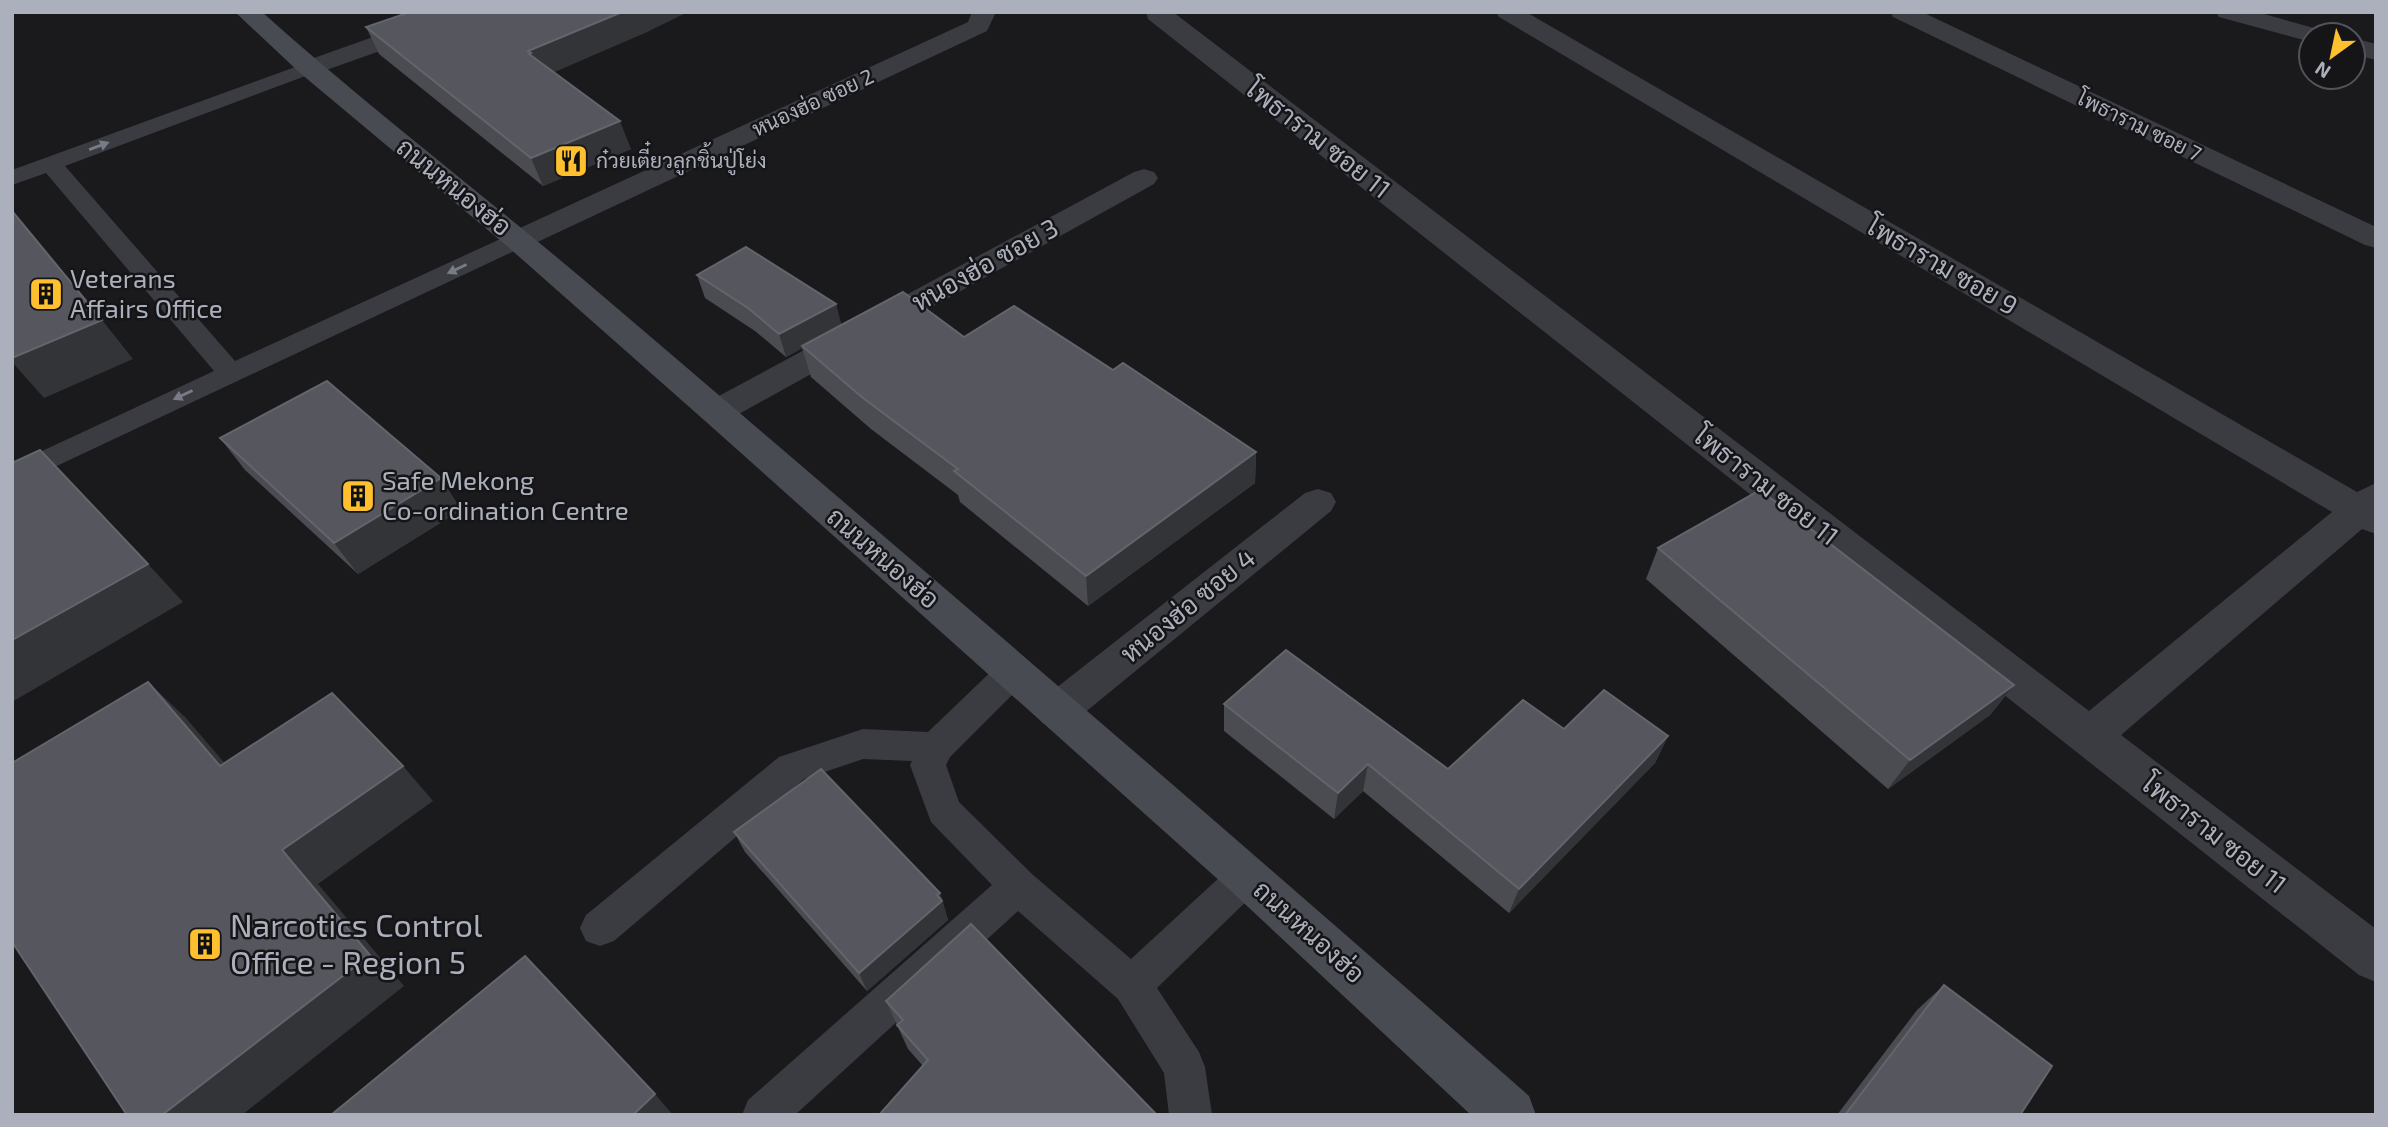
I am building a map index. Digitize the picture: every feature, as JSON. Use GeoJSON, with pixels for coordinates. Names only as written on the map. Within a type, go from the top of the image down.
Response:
{"type":"FeatureCollection","features":[{"type":"Feature","properties":{"kind":"main road","name":"ถนนหนองฮ่อ"},"geometry":{"type":"LineString","coordinates":[[247,12],[309,68],[518,240],[716,412],[1247,876],[1510,1115]]}},
{"type":"Feature","properties":{"kind":"street"},"geometry":{"type":"LineString","coordinates":[[309,68],[467,12]]}},
{"type":"Feature","properties":{"kind":"street","name":"หนองฮ่อ ซอย 2"},"geometry":{"type":"LineString","coordinates":[[518,240],[978,26],[984,12]]}},
{"type":"Feature","properties":{"kind":"street","name":"โพธาราม ซอย 9"},"geometry":{"type":"LineString","coordinates":[[1508,12],[2370,508]]}},
{"type":"Feature","properties":{"kind":"street","name":"โพธาราม ซอย 7"},"geometry":{"type":"LineString","coordinates":[[1902,12],[2376,239]]}},
{"type":"Feature","properties":{"kind":"street"},"geometry":{"type":"LineString","coordinates":[[2228,12],[2297,31]]}},
{"type":"Feature","properties":{"kind":"street","name":"โพธาราม ซอย 11"},"geometry":{"type":"LineString","coordinates":[[1159,13],[2376,959]]}},
{"type":"Feature","properties":{"kind":"street","name":"หนองฮ่อ ซอย 3"},"geometry":{"type":"LineString","coordinates":[[716,412],[1144,178]]}},
{"type":"Feature","properties":{"kind":"street","name":"หนองฮ่อ ซอย 4"},"geometry":{"type":"LineString","coordinates":[[1057,711],[1318,502]]}},
{"type":"Feature","properties":{"kind":"street"},"geometry":{"type":"LineString","coordinates":[[2089,737],[2370,508]]}},
{"type":"Feature","properties":{"kind":"lane"},"geometry":{"type":"LineString","coordinates":[[12,178],[309,68]]}},
{"type":"Feature","properties":{"kind":"lane"},"geometry":{"type":"LineString","coordinates":[[50,164],[230,373]]}},
{"type":"Feature","properties":{"kind":"lane"},"geometry":{"type":"LineString","coordinates":[[12,477],[518,240]]}},
{"type":"Feature","properties":{"kind":"lane"},"geometry":{"type":"LineString","coordinates":[[1013,672],[936,747],[928,765],[944,811],[1018,886],[1132,985],[1184,1067],[1191,1115]]}},
{"type":"Feature","properties":{"kind":"lane"},"geometry":{"type":"LineString","coordinates":[[600,928],[792,768],[863,744],[936,747]]}},
{"type":"Feature","properties":{"kind":"lane"},"geometry":{"type":"LineString","coordinates":[[1132,985],[1247,876]]}},
{"type":"Feature","properties":{"kind":"lane"},"geometry":{"type":"LineString","coordinates":[[763,1115],[1018,886]]}},
{"type":"Feature","properties":{"kind":"building"},"geometry":{"type":"Polygon","coordinates":[[[410,12],[622,12],[528,51],[620,121],[531,158],[366,27],[410,12]]]}},
{"type":"Feature","properties":{"kind":"building"},"geometry":{"type":"Polygon","coordinates":[[[12,211],[102,320],[12,358],[12,211]]]}},
{"type":"Feature","properties":{"kind":"building"},"geometry":{"type":"Polygon","coordinates":[[[746,247],[836,304],[779,334],[748,308],[697,275],[746,247]]]}},
{"type":"Feature","properties":{"kind":"building"},"geometry":{"type":"Polygon","coordinates":[[[903,292],[964,337],[1014,306],[1113,370],[1123,363],[1256,452],[1086,576],[954,471],[958,469],[863,398],[802,346],[903,292]]]}},
{"type":"Feature","properties":{"kind":"building","name":"Safe Mekong Co-ordination Centre"},"geometry":{"type":"Polygon","coordinates":[[[327,381],[441,478],[334,543],[220,438],[327,381]]]}},
{"type":"Feature","properties":{"kind":"building"},"geometry":{"type":"Polygon","coordinates":[[[40,450],[148,564],[12,640],[12,463],[40,450]]]}},
{"type":"Feature","properties":{"kind":"building"},"geometry":{"type":"Polygon","coordinates":[[[1760,490],[2014,685],[1910,760],[1658,548],[1760,490]]]}},
{"type":"Feature","properties":{"kind":"building"},"geometry":{"type":"Polygon","coordinates":[[[1286,650],[1448,769],[1523,700],[1564,729],[1604,690],[1668,736],[1519,889],[1368,764],[1338,793],[1224,704],[1286,650]]]}},
{"type":"Feature","properties":{"kind":"building","name":"Narcotics Control Office - Region 5"},"geometry":{"type":"Polygon","coordinates":[[[148,682],[220,766],[332,693],[403,766],[282,850],[370,955],[162,1115],[127,1115],[12,942],[12,763],[148,682]]]}},
{"type":"Feature","properties":{"kind":"building"},"geometry":{"type":"Polygon","coordinates":[[[821,769],[940,893],[937,895],[942,901],[859,973],[734,832],[821,769]]]}},
{"type":"Feature","properties":{"kind":"building"},"geometry":{"type":"Polygon","coordinates":[[[971,924],[1155,1115],[879,1115],[928,1060],[897,1025],[903,1020],[886,1001],[971,924]]]}},
{"type":"Feature","properties":{"kind":"building"},"geometry":{"type":"Polygon","coordinates":[[[525,956],[655,1094],[633,1115],[331,1115],[525,956]]]}},
{"type":"Feature","properties":{"kind":"building"},"geometry":{"type":"Polygon","coordinates":[[[1944,985],[2052,1066],[2020,1115],[1845,1115],[1944,985]]]}},
{"type":"Feature","properties":{"kind":"place","name":"ก๋วยเตี๋ยวลูกชิ้นปู่โย่ง"},"geometry":{"type":"Point","coordinates":[571,161]}},
{"type":"Feature","properties":{"kind":"place","name":"Veterans Affairs Office"},"geometry":{"type":"Point","coordinates":[46,294]}},
{"type":"Feature","properties":{"kind":"place","name":"Safe Mekong Co-ordination Centre"},"geometry":{"type":"Point","coordinates":[358,496]}},
{"type":"Feature","properties":{"kind":"place","name":"Narcotics Control Office - Region 5"},"geometry":{"type":"Point","coordinates":[205,944]}}]}
